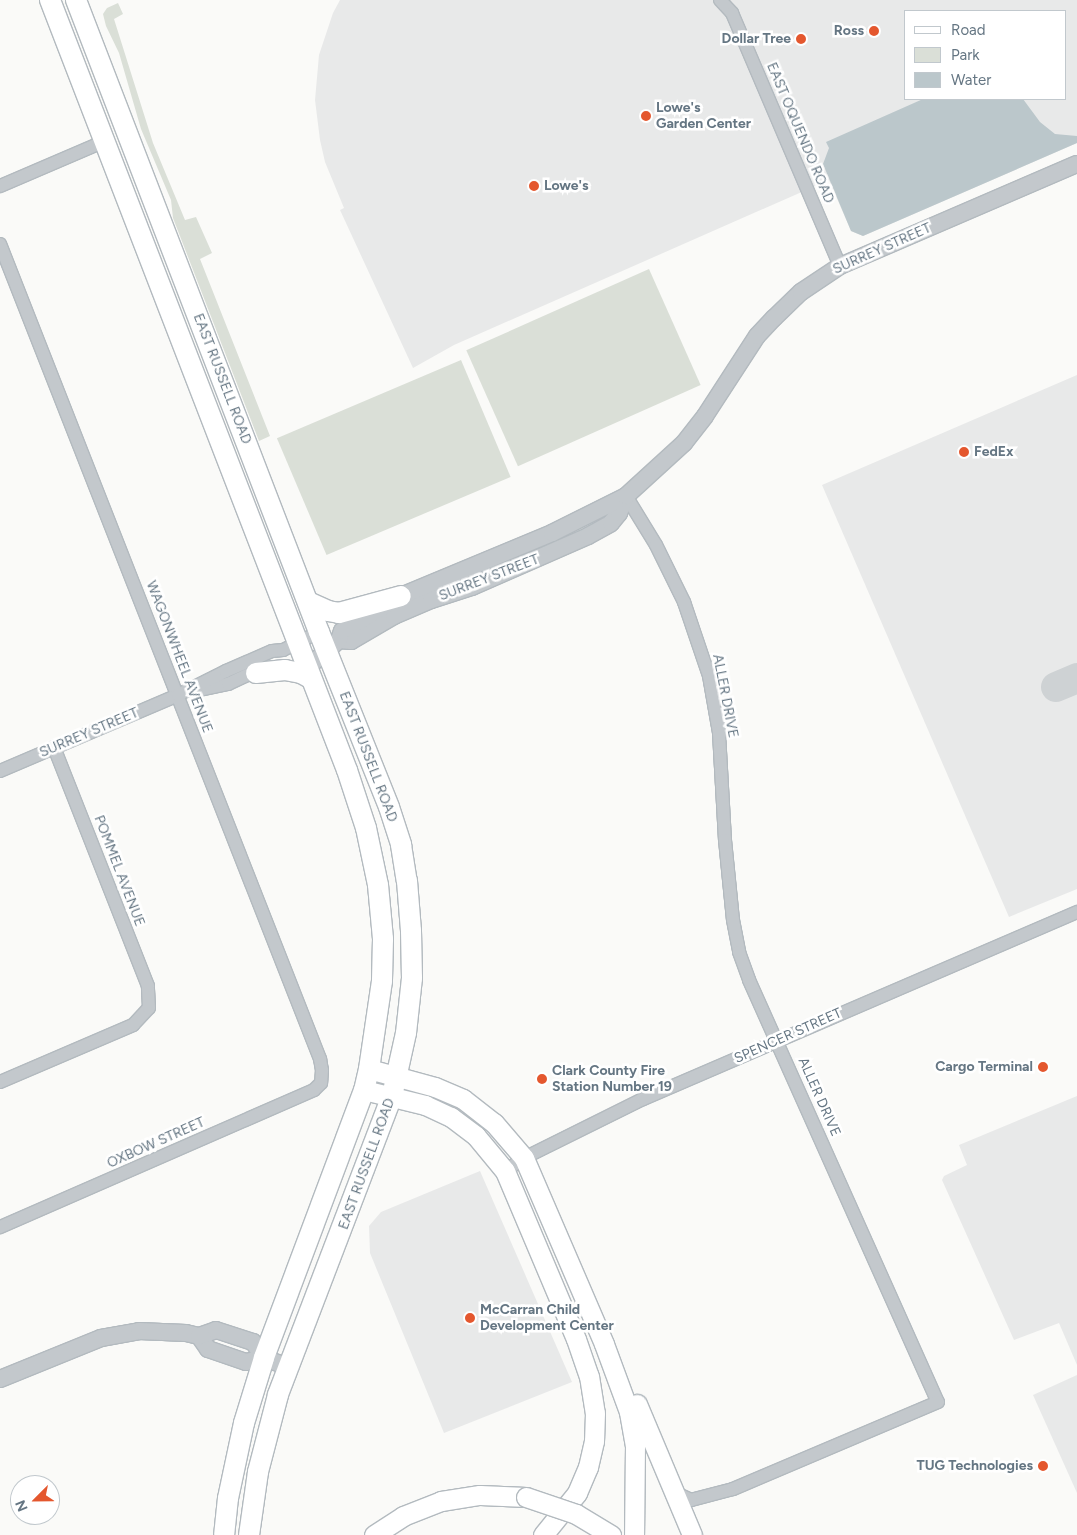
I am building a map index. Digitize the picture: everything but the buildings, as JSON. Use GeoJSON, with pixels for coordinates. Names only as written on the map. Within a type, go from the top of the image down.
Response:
{"type":"FeatureCollection","features":[{"type":"Feature","properties":{"kind":"main road","name":"EAST RUSSELL ROAD"},"geometry":{"type":"LineString","coordinates":[[50,0],[152,260],[291,646],[309,673],[358,800],[371,845],[378,885],[383,939],[382,981],[369,1070],[364,1090],[264,1358],[236,1457],[224,1535]]}},
{"type":"Feature","properties":{"kind":"main road","name":"EAST RUSSELL ROAD"},"geometry":{"type":"LineString","coordinates":[[76,0],[319,632],[333,646],[401,845],[407,881],[412,931],[412,978],[406,1033],[397,1076],[392,1096],[289,1367],[266,1438],[258,1472],[249,1535]]}},
{"type":"Feature","properties":{"kind":"main road"},"geometry":{"type":"LineString","coordinates":[[152,260],[172,252]]}},
{"type":"Feature","properties":{"kind":"main road"},"geometry":{"type":"LineString","coordinates":[[308,602],[328,611],[339,613],[402,596]]}},
{"type":"Feature","properties":{"kind":"main road"},"geometry":{"type":"LineString","coordinates":[[256,673],[285,670],[309,673]]}},
{"type":"Feature","properties":{"kind":"main road"},"geometry":{"type":"LineString","coordinates":[[369,1070],[435,1087],[463,1099],[494,1122],[524,1158],[604,1344],[626,1404],[633,1431],[634,1534]]}},
{"type":"Feature","properties":{"kind":"main road"},"geometry":{"type":"LineString","coordinates":[[364,1090],[425,1106],[451,1117],[476,1136],[505,1171],[576,1339],[589,1376],[595,1413],[594,1441],[588,1467],[577,1493],[543,1535]]}},
{"type":"Feature","properties":{"kind":"main road"},"geometry":{"type":"LineString","coordinates":[[604,1344],[632,1393],[692,1535]]}},
{"type":"Feature","properties":{"kind":"main road"},"geometry":{"type":"LineString","coordinates":[[374,1535],[403,1516],[441,1501],[480,1495],[526,1497],[576,1514],[610,1535]]}},
{"type":"Feature","properties":{"kind":"street","name":"EAST OQUENDO ROAD"},"geometry":{"type":"LineString","coordinates":[[720,0],[733,6],[840,266]]}},
{"type":"Feature","properties":{"kind":"street"},"geometry":{"type":"LineString","coordinates":[[0,186],[105,141]]}},
{"type":"Feature","properties":{"kind":"street","name":"SURREY STREET"},"geometry":{"type":"LineString","coordinates":[[309,673],[333,646],[342,630],[402,596],[552,533],[626,496],[684,443],[705,416],[757,336],[801,292],[840,266],[1077,164]]}},
{"type":"Feature","properties":{"kind":"street","name":"WAGONWHEEL AVENUE"},"geometry":{"type":"LineString","coordinates":[[0,244],[320,1059],[321,1083]]}},
{"type":"Feature","properties":{"kind":"street","name":"SURREY STREET"},"geometry":{"type":"LineString","coordinates":[[333,646],[351,640],[394,616],[431,600],[472,587],[588,536],[611,523],[619,512],[626,496]]}},
{"type":"Feature","properties":{"kind":"street","name":"ALLER DRIVE"},"geometry":{"type":"LineString","coordinates":[[626,496],[641,518],[676,586],[696,634],[709,676],[719,733],[725,850],[733,920],[749,980],[938,1402],[733,1489],[691,1500],[674,1492]]}},
{"type":"Feature","properties":{"kind":"street"},"geometry":{"type":"LineString","coordinates":[[431,600],[441,592],[484,573],[491,558]]}},
{"type":"Feature","properties":{"kind":"street","name":"SURREY STREET"},"geometry":{"type":"LineString","coordinates":[[178,695],[228,684],[256,673],[291,646],[319,632]]}},
{"type":"Feature","properties":{"kind":"street","name":"SURREY STREET"},"geometry":{"type":"LineString","coordinates":[[0,771],[178,695],[233,667],[272,651],[291,646]]}},
{"type":"Feature","properties":{"kind":"street","name":"POMMEL AVENUE"},"geometry":{"type":"LineString","coordinates":[[0,1082],[133,1025],[149,1008],[148,986],[54,747]]}},
{"type":"Feature","properties":{"kind":"street","name":"SPENCER STREET"},"geometry":{"type":"LineString","coordinates":[[505,1171],[524,1158],[643,1100],[1077,912]]}},
{"type":"Feature","properties":{"kind":"street","name":"OXBOW STREET"},"geometry":{"type":"LineString","coordinates":[[0,1227],[314,1090],[321,1083]]}},
{"type":"Feature","properties":{"kind":"street"},"geometry":{"type":"LineString","coordinates":[[0,1379],[101,1338],[152,1330],[199,1336],[208,1349],[246,1362],[264,1358],[289,1367]]}},
{"type":"Feature","properties":{"kind":"shaded area"},"geometry":{"type":"Polygon","coordinates":[[[340,0],[1077,0],[1077,143],[863,236],[851,231],[829,180],[454,345],[413,368],[340,210],[344,208],[325,162],[315,100],[319,55],[333,13],[340,0]]]}},
{"type":"Feature","properties":{"kind":"shaded area"},"geometry":{"type":"Polygon","coordinates":[[[1077,375],[1077,889],[1009,917],[822,485],[1077,375]]]}},
{"type":"Feature","properties":{"kind":"shaded area"},"geometry":{"type":"Polygon","coordinates":[[[1077,1096],[1077,1365],[1059,1323],[1014,1340],[942,1180],[944,1176],[967,1165],[959,1145],[1077,1096]]]}},
{"type":"Feature","properties":{"kind":"shaded area","name":"McCarran Child Development Center"},"geometry":{"type":"Polygon","coordinates":[[[480,1171],[572,1382],[444,1433],[370,1253],[369,1226],[381,1212],[480,1171]]]}},
{"type":"Feature","properties":{"kind":"shaded area"},"geometry":{"type":"Polygon","coordinates":[[[1077,1375],[1077,1493],[1033,1395],[1077,1375]]]}},
{"type":"Feature","properties":{"kind":"green space"},"geometry":{"type":"Polygon","coordinates":[[[118,3],[123,14],[114,19],[153,143],[185,220],[196,217],[212,253],[200,259],[270,436],[259,441],[173,218],[171,200],[141,129],[119,53],[106,26],[103,14],[107,8],[118,3]]]}},
{"type":"Feature","properties":{"kind":"green space"},"geometry":{"type":"Polygon","coordinates":[[[649,269],[701,385],[518,466],[466,350],[649,269]]]}},
{"type":"Feature","properties":{"kind":"green space"},"geometry":{"type":"Polygon","coordinates":[[[461,360],[511,477],[327,555],[277,438],[461,360]]]}},
{"type":"Feature","properties":{"kind":"water"},"geometry":{"type":"Polygon","coordinates":[[[921,100],[1024,100],[1040,122],[1055,134],[1077,136],[1077,143],[863,236],[851,231],[823,164],[829,148],[826,142],[921,100]]]}},
{"type":"Feature","properties":{"kind":"taxiway"},"geometry":{"type":"LineString","coordinates":[[1056,687],[1077,678]]}},
{"type":"Feature","properties":{"kind":"place","name":"Ross"},"geometry":{"type":"Point","coordinates":[874,31]}},
{"type":"Feature","properties":{"kind":"place","name":"Dollar Tree"},"geometry":{"type":"Point","coordinates":[801,39]}},
{"type":"Feature","properties":{"kind":"place","name":"Lowe's Garden Center"},"geometry":{"type":"Point","coordinates":[646,116]}},
{"type":"Feature","properties":{"kind":"place","name":"Lowe's"},"geometry":{"type":"Point","coordinates":[534,186]}},
{"type":"Feature","properties":{"kind":"place","name":"FedEx"},"geometry":{"type":"Point","coordinates":[964,452]}},
{"type":"Feature","properties":{"kind":"place","name":"Cargo Terminal"},"geometry":{"type":"Point","coordinates":[1043,1067]}},
{"type":"Feature","properties":{"kind":"place","name":"Clark County Fire Station Number 19"},"geometry":{"type":"Point","coordinates":[542,1079]}},
{"type":"Feature","properties":{"kind":"place","name":"McCarran Child Development Center"},"geometry":{"type":"Point","coordinates":[470,1318]}},
{"type":"Feature","properties":{"kind":"place","name":"TUG Technologies"},"geometry":{"type":"Point","coordinates":[1043,1466]}}]}
